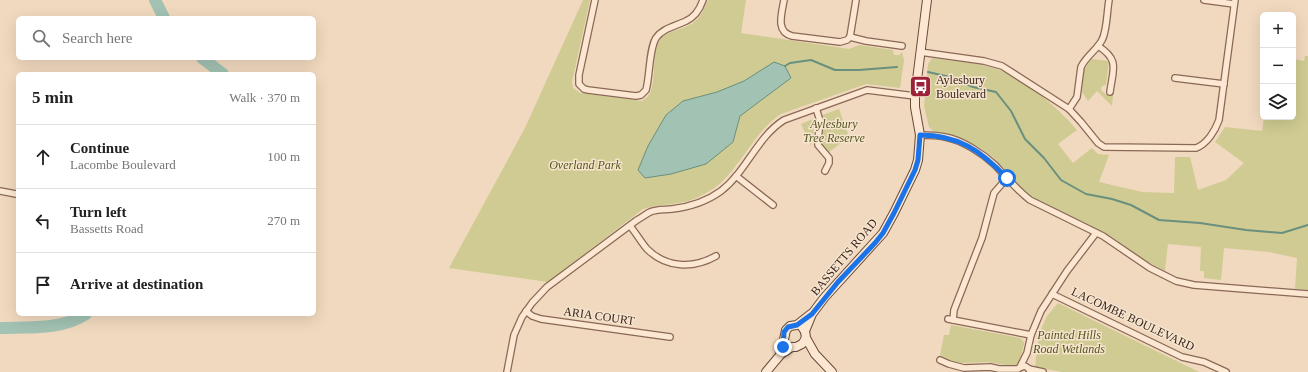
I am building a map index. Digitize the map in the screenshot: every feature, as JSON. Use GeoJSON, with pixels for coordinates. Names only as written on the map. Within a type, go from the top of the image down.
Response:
{"type":"FeatureCollection","features":[{"type":"Feature","properties":{"kind":"street"},"geometry":{"type":"LineString","coordinates":[[595,0],[579,76],[579,84],[584,89],[588,90],[636,96],[643,94],[647,87],[653,47],[656,38],[667,29],[691,18],[698,10],[703,0]]}},
{"type":"Feature","properties":{"kind":"street"},"geometry":{"type":"LineString","coordinates":[[784,0],[781,27],[785,34],[840,42],[847,40],[850,37],[856,0]]}},
{"type":"Feature","properties":{"kind":"street","name":"BASSETTS ROAD"},"geometry":{"type":"LineString","coordinates":[[781,354],[784,332],[788,327],[797,325],[812,314],[838,282],[875,243],[885,228],[915,170],[919,154],[920,135],[915,107],[915,96],[927,0]]}},
{"type":"Feature","properties":{"kind":"street"},"geometry":{"type":"LineString","coordinates":[[1069,110],[1077,97],[1083,62],[1102,41],[1109,0]]}},
{"type":"Feature","properties":{"kind":"street"},"geometry":{"type":"LineString","coordinates":[[920,52],[984,61],[1002,66],[1069,110],[1098,143],[1104,147],[1196,148],[1203,144],[1217,125],[1235,2],[1204,0]]}},
{"type":"Feature","properties":{"kind":"street"},"geometry":{"type":"LineString","coordinates":[[850,37],[862,41],[902,46]]}},
{"type":"Feature","properties":{"kind":"street"},"geometry":{"type":"LineString","coordinates":[[1098,46],[1110,55],[1113,60],[1110,92]]}},
{"type":"Feature","properties":{"kind":"street"},"geometry":{"type":"LineString","coordinates":[[1175,78],[1224,84]]}},
{"type":"Feature","properties":{"kind":"street"},"geometry":{"type":"LineString","coordinates":[[507,372],[514,335],[518,325],[532,303],[548,287],[651,212],[684,207],[704,201],[722,190],[736,176],[777,124],[784,120],[867,90],[915,96]]}},
{"type":"Feature","properties":{"kind":"street"},"geometry":{"type":"LineString","coordinates":[[816,108],[820,120],[818,145],[830,158],[825,172]]}},
{"type":"Feature","properties":{"kind":"street"},"geometry":{"type":"LineString","coordinates":[[920,135],[944,136],[976,151],[988,159],[1030,200],[1111,241],[1150,268],[1184,283],[1308,294]]}},
{"type":"Feature","properties":{"kind":"street"},"geometry":{"type":"LineString","coordinates":[[736,176],[772,205]]}},
{"type":"Feature","properties":{"kind":"street"},"geometry":{"type":"LineString","coordinates":[[1007,178],[994,192],[982,238],[950,320],[1031,335]]}},
{"type":"Feature","properties":{"kind":"street"},"geometry":{"type":"LineString","coordinates":[[0,191],[16,194]]}},
{"type":"Feature","properties":{"kind":"street"},"geometry":{"type":"LineString","coordinates":[[630,226],[650,251],[659,258],[669,262],[682,265],[696,264],[707,261],[716,256]]}},
{"type":"Feature","properties":{"kind":"street"},"geometry":{"type":"LineString","coordinates":[[1018,370],[1027,353],[1031,335],[1041,311],[1096,233]]}},
{"type":"Feature","properties":{"kind":"street","name":"LACOMBE BOULEVARD"},"geometry":{"type":"LineString","coordinates":[[1052,294],[1182,357],[1204,362],[1226,372]]}},
{"type":"Feature","properties":{"kind":"street","name":"ARIA COURT"},"geometry":{"type":"LineString","coordinates":[[526,311],[532,316],[541,319],[670,337]]}},
{"type":"Feature","properties":{"kind":"street","name":"BASSETTS ROAD"},"geometry":{"type":"LineString","coordinates":[[766,372],[781,354],[802,344],[812,314]]}},
{"type":"Feature","properties":{"kind":"street"},"geometry":{"type":"LineString","coordinates":[[797,325],[803,328],[815,354],[832,372]]}},
{"type":"Feature","properties":{"kind":"street"},"geometry":{"type":"LineString","coordinates":[[784,338],[787,344],[815,354]]}},
{"type":"Feature","properties":{"kind":"street"},"geometry":{"type":"LineString","coordinates":[[1027,353],[1029,370]]}},
{"type":"Feature","properties":{"kind":"street"},"geometry":{"type":"LineString","coordinates":[[940,360],[964,368],[990,367],[1018,370],[1024,366],[1029,370],[1043,372]]}},
{"type":"Feature","properties":{"kind":"street"},"geometry":{"type":"LineString","coordinates":[[999,369],[1006,372]]}},
{"type":"Feature","properties":{"kind":"green space","name":"Overland Park"},"geometry":{"type":"Polygon","coordinates":[[[583,0],[590,0],[572,82],[573,88],[580,93],[642,101],[648,96],[653,83],[657,46],[660,40],[667,34],[696,21],[704,10],[708,0],[746,0],[741,33],[849,49],[859,45],[893,50],[894,55],[899,55],[902,52],[904,60],[900,88],[866,84],[781,114],[771,121],[754,140],[731,172],[713,189],[688,201],[643,209],[548,282],[449,268],[525,128],[583,0]]]}},
{"type":"Feature","properties":{"kind":"green space"},"geometry":{"type":"Polygon","coordinates":[[[1305,56],[1308,56],[1308,290],[1295,289],[1297,258],[1269,252],[1224,248],[1221,280],[1204,278],[1204,271],[1200,271],[1201,247],[1168,244],[1165,271],[1139,257],[1112,237],[1036,199],[1022,189],[994,158],[982,149],[945,133],[933,131],[929,127],[924,106],[928,64],[932,58],[994,68],[1022,82],[1032,89],[1053,105],[1077,130],[1058,144],[1073,163],[1092,148],[1098,154],[1109,155],[1099,182],[1142,192],[1174,193],[1175,157],[1190,157],[1198,190],[1226,180],[1244,163],[1215,142],[1225,127],[1262,131],[1264,120],[1296,120],[1296,60],[1304,61],[1305,56]]]}},
{"type":"Feature","properties":{"kind":"green space"},"geometry":{"type":"Polygon","coordinates":[[[1091,59],[1109,61],[1106,85],[1102,86],[1101,90],[1105,94],[1113,95],[1112,106],[1097,91],[1088,101],[1082,92],[1084,70],[1091,59]]]}},
{"type":"Feature","properties":{"kind":"green space","name":"Aylesbury Tree Reserve"},"geometry":{"type":"Polygon","coordinates":[[[839,109],[848,134],[845,140],[829,152],[821,144],[822,123],[820,116],[839,109]]]}},
{"type":"Feature","properties":{"kind":"green space","name":"Aylesbury Tree Reserve"},"geometry":{"type":"Polygon","coordinates":[[[813,119],[814,129],[811,146],[801,124],[813,119]]]}},
{"type":"Feature","properties":{"kind":"green space","name":"Painted Hills Road Wetlands"},"geometry":{"type":"Polygon","coordinates":[[[1058,303],[1199,372],[1062,372],[1035,367],[1039,334],[1047,316],[1058,303]]]}},
{"type":"Feature","properties":{"kind":"green space"},"geometry":{"type":"Polygon","coordinates":[[[951,325],[1020,338],[1024,344],[1020,361],[1018,364],[1012,366],[987,362],[962,363],[940,355],[944,335],[949,335],[951,325]]]}},
{"type":"Feature","properties":{"kind":"shaded area"},"geometry":{"type":"Polygon","coordinates":[[[774,62],[785,66],[791,78],[740,116],[733,142],[706,164],[671,174],[645,178],[638,170],[648,146],[666,115],[683,101],[717,92],[744,81],[774,62]]]}},
{"type":"Feature","properties":{"kind":"waterway"},"geometry":{"type":"LineString","coordinates":[[155,0],[163,16]]}},
{"type":"Feature","properties":{"kind":"waterway"},"geometry":{"type":"LineString","coordinates":[[205,60],[220,72]]}},
{"type":"Feature","properties":{"kind":"waterway"},"geometry":{"type":"LineString","coordinates":[[785,66],[790,63],[811,60],[835,70],[897,67]]}},
{"type":"Feature","properties":{"kind":"waterway"},"geometry":{"type":"LineString","coordinates":[[928,72],[950,77],[973,87],[996,92],[1011,111],[1025,139],[1044,158],[1061,180],[1086,194],[1112,199],[1131,205],[1159,220],[1200,223],[1246,230],[1282,233],[1308,225]]}},
{"type":"Feature","properties":{"kind":"waterway"},"geometry":{"type":"LineString","coordinates":[[0,328],[44,327],[66,323],[82,316]]}},
{"type":"Feature","properties":{"kind":"place","name":"Aylesbury Boulevard"},"geometry":{"type":"Point","coordinates":[921,87]}},
{"type":"Feature","properties":{"kind":"route"},"geometry":{"type":"LineString","coordinates":[[783,347],[784,332],[788,327],[797,325],[812,314],[838,282],[883,233],[915,170],[920,148],[920,135],[944,136],[955,140],[983,155],[1007,178]]}}]}
